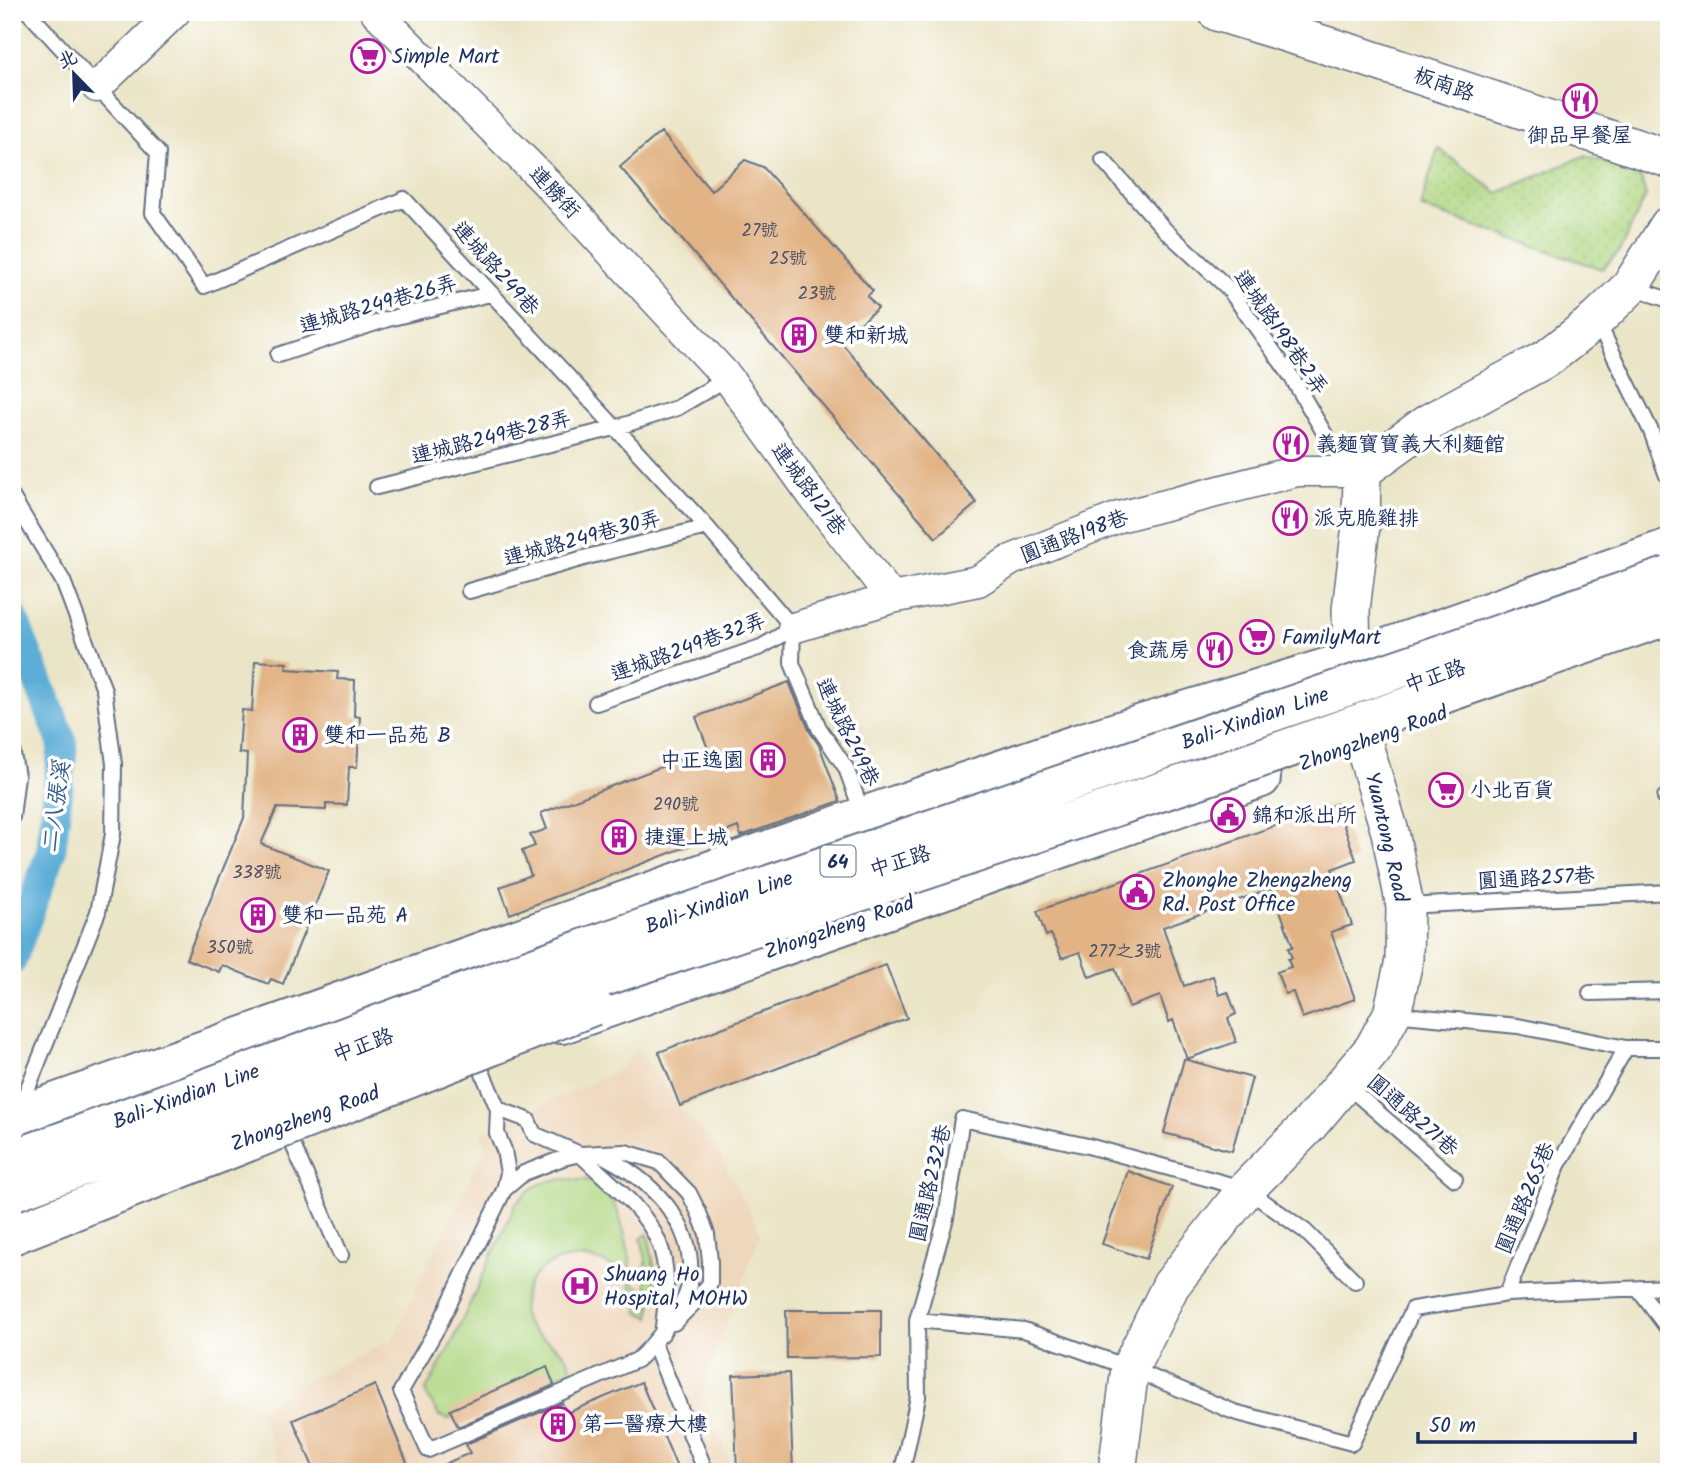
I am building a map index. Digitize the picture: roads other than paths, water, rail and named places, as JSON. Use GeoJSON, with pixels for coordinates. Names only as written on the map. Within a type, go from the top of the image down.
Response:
{"type":"FeatureCollection","features":[{"type":"Feature","properties":{"kind":"main road"},"geometry":{"type":"LineString","coordinates":[[15,1117],[864,816],[1080,743],[1353,660],[1669,548]]}},
{"type":"Feature","properties":{"kind":"main road","name":"Bali-Xindian Line"},"geometry":{"type":"LineString","coordinates":[[14,1177],[589,947],[1669,576]]}},
{"type":"Feature","properties":{"kind":"main road","name":"中正路"},"geometry":{"type":"LineString","coordinates":[[14,1177],[712,920],[1067,809],[1242,750],[1358,703],[1669,593]]}},
{"type":"Feature","properties":{"kind":"main road","name":"Bali-Xindian Line"},"geometry":{"type":"LineString","coordinates":[[14,1177],[543,997],[1226,771],[1669,615]]}},
{"type":"Feature","properties":{"kind":"main road","name":"Zhongzheng Road"},"geometry":{"type":"LineString","coordinates":[[12,1232],[285,1125],[475,1055],[1669,632]]}},
{"type":"Feature","properties":{"kind":"main road"},"geometry":{"type":"LineString","coordinates":[[12,1232],[609,1000],[795,915]]}},
{"type":"Feature","properties":{"kind":"street"},"geometry":{"type":"LineString","coordinates":[[97,87],[175,12]]}},
{"type":"Feature","properties":{"kind":"street","name":"連勝街"},"geometry":{"type":"LineString","coordinates":[[376,12],[545,181],[728,378]]}},
{"type":"Feature","properties":{"kind":"street","name":"板南路"},"geometry":{"type":"LineString","coordinates":[[1217,12],[1361,56],[1669,159]]}},
{"type":"Feature","properties":{"kind":"street"},"geometry":{"type":"LineString","coordinates":[[1362,471],[1428,423],[1549,357],[1596,320],[1630,287],[1669,225]]}},
{"type":"Feature","properties":{"kind":"street","name":"連城路121巷"},"geometry":{"type":"LineString","coordinates":[[728,378],[892,598]]}},
{"type":"Feature","properties":{"kind":"street","name":"圓通路198巷"},"geometry":{"type":"LineString","coordinates":[[793,628],[892,598],[978,581],[1011,560],[1119,517],[1297,471],[1362,471]]}},
{"type":"Feature","properties":{"kind":"street","name":"Yuantong Road"},"geometry":{"type":"LineString","coordinates":[[1117,1472],[1130,1368],[1171,1286],[1246,1189],[1308,1126],[1373,1049],[1392,1014],[1404,961],[1405,906],[1390,832],[1363,742],[1353,660],[1351,610],[1361,526],[1362,471]]}},
{"type":"Feature","properties":{"kind":"lane","name":"連城路249巷"},"geometry":{"type":"LineString","coordinates":[[28,12],[158,153],[153,213],[204,286],[404,199],[707,527],[793,628],[792,663],[819,728],[846,768],[864,816]]}},
{"type":"Feature","properties":{"kind":"lane","name":"連城路198巷2弄"},"geometry":{"type":"LineString","coordinates":[[1103,160],[1165,230],[1228,288],[1291,376],[1330,443],[1362,471]]}},
{"type":"Feature","properties":{"kind":"lane"},"geometry":{"type":"LineString","coordinates":[[1630,287],[1669,300]]}},
{"type":"Feature","properties":{"kind":"lane","name":"連城路249巷26弄"},"geometry":{"type":"LineString","coordinates":[[278,355],[388,319],[490,294]]}},
{"type":"Feature","properties":{"kind":"lane"},"geometry":{"type":"LineString","coordinates":[[1596,320],[1651,431],[1667,476]]}},
{"type":"Feature","properties":{"kind":"lane","name":"連城路249巷28弄"},"geometry":{"type":"LineString","coordinates":[[377,487],[615,428],[677,408],[728,378]]}},
{"type":"Feature","properties":{"kind":"lane"},"geometry":{"type":"LineString","coordinates":[[12,497],[63,581],[104,690],[114,764],[113,834],[98,912],[15,1117]]}},
{"type":"Feature","properties":{"kind":"lane","name":"連城路249巷30弄"},"geometry":{"type":"LineString","coordinates":[[469,591],[591,556],[707,527]]}},
{"type":"Feature","properties":{"kind":"lane","name":"連城路249巷32弄"},"geometry":{"type":"LineString","coordinates":[[596,703],[761,648],[793,628]]}},
{"type":"Feature","properties":{"kind":"lane"},"geometry":{"type":"LineString","coordinates":[[12,749],[18,776],[12,817]]}},
{"type":"Feature","properties":{"kind":"lane","name":"圓通路257巷"},"geometry":{"type":"LineString","coordinates":[[1405,906],[1669,891]]}},
{"type":"Feature","properties":{"kind":"lane"},"geometry":{"type":"LineString","coordinates":[[1590,993],[1669,991]]}},
{"type":"Feature","properties":{"kind":"lane"},"geometry":{"type":"LineString","coordinates":[[1392,1014],[1518,1026],[1626,1048],[1669,1048]]}},
{"type":"Feature","properties":{"kind":"lane","name":"圓通路265巷"},"geometry":{"type":"LineString","coordinates":[[1507,1294],[1558,1166],[1626,1048]]}},
{"type":"Feature","properties":{"kind":"lane"},"geometry":{"type":"LineString","coordinates":[[475,1055],[498,1109],[497,1133],[504,1150],[508,1172],[504,1190],[439,1325],[401,1391],[428,1450],[637,1360],[694,1303],[710,1283],[706,1234],[699,1213],[689,1193],[659,1162],[625,1152],[563,1157],[524,1173],[504,1190]]}},
{"type":"Feature","properties":{"kind":"lane","name":"圓通路271巷"},"geometry":{"type":"LineString","coordinates":[[1344,1083],[1455,1180]]}},
{"type":"Feature","properties":{"kind":"lane"},"geometry":{"type":"LineString","coordinates":[[498,1109],[528,1120],[534,1134],[580,1154],[647,1221],[659,1242],[665,1265],[666,1310],[658,1339],[706,1472]]}},
{"type":"Feature","properties":{"kind":"lane","name":"圓通路232巷"},"geometry":{"type":"LineString","coordinates":[[916,1320],[946,1217],[962,1119],[1088,1146],[1246,1189]]}},
{"type":"Feature","properties":{"kind":"lane"},"geometry":{"type":"LineString","coordinates":[[285,1125],[341,1255]]}},
{"type":"Feature","properties":{"kind":"lane"},"geometry":{"type":"LineString","coordinates":[[597,1153],[652,1186],[681,1226],[690,1258],[689,1288],[658,1339]]}},
{"type":"Feature","properties":{"kind":"lane"},"geometry":{"type":"LineString","coordinates":[[1246,1189],[1305,1231],[1355,1281]]}},
{"type":"Feature","properties":{"kind":"lane"},"geometry":{"type":"LineString","coordinates":[[902,1472],[918,1398],[916,1320],[1024,1330],[1130,1368],[1234,1412],[1352,1443],[1413,1309],[1507,1294],[1669,1287]]}},
{"type":"Feature","properties":{"kind":"lane"},"geometry":{"type":"LineString","coordinates":[[1637,1289],[1669,1330]]}},
{"type":"Feature","properties":{"kind":"waterway","name":"二八張溪"},"geometry":{"type":"LineString","coordinates":[[12,615],[63,744],[51,852],[12,960]]}},
{"type":"Feature","properties":{"kind":"place","name":"Simple Mart"},"geometry":{"type":"Point","coordinates":[368,56]}},
{"type":"Feature","properties":{"kind":"place","name":"御品早餐屋"},"geometry":{"type":"Point","coordinates":[1580,101]}},
{"type":"Feature","properties":{"kind":"place","name":"雙和新城"},"geometry":{"type":"Point","coordinates":[799,335]}},
{"type":"Feature","properties":{"kind":"place","name":"義麵寶寶義大利麵館"},"geometry":{"type":"Point","coordinates":[1291,444]}},
{"type":"Feature","properties":{"kind":"place","name":"派克脆雞排"},"geometry":{"type":"Point","coordinates":[1290,518]}},
{"type":"Feature","properties":{"kind":"place","name":"FamilyMart"},"geometry":{"type":"Point","coordinates":[1257,637]}},
{"type":"Feature","properties":{"kind":"place","name":"食蔬房"},"geometry":{"type":"Point","coordinates":[1215,650]}},
{"type":"Feature","properties":{"kind":"place","name":"雙和一品苑 B"},"geometry":{"type":"Point","coordinates":[300,735]}},
{"type":"Feature","properties":{"kind":"place","name":"中正逸園"},"geometry":{"type":"Point","coordinates":[768,760]}},
{"type":"Feature","properties":{"kind":"place","name":"小北百貨"},"geometry":{"type":"Point","coordinates":[1446,790]}},
{"type":"Feature","properties":{"kind":"place","name":"錦和派出所"},"geometry":{"type":"Point","coordinates":[1228,815]}},
{"type":"Feature","properties":{"kind":"place","name":"捷運上城"},"geometry":{"type":"Point","coordinates":[619,837]}},
{"type":"Feature","properties":{"kind":"place","name":"Zhonghe Zhengzheng Rd. Post Office"},"geometry":{"type":"Point","coordinates":[1137,892]}},
{"type":"Feature","properties":{"kind":"place","name":"雙和一品苑 A"},"geometry":{"type":"Point","coordinates":[258,915]}},
{"type":"Feature","properties":{"kind":"place","name":"Shuang Ho Hospital, MOHW"},"geometry":{"type":"Point","coordinates":[580,1286]}},
{"type":"Feature","properties":{"kind":"place","name":"第一醫療大樓"},"geometry":{"type":"Point","coordinates":[558,1424]}}]}
